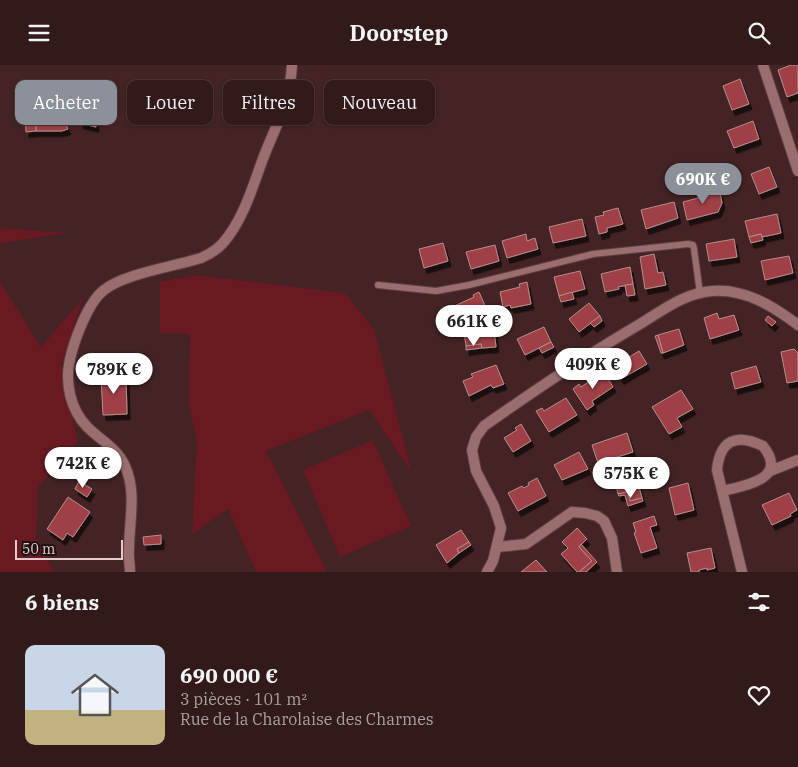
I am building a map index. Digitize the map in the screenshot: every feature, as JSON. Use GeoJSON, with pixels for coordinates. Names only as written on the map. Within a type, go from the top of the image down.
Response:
{"type":"FeatureCollection","features":[{"type":"Feature","properties":{"kind":"street"},"geometry":{"type":"LineString","coordinates":[[130,572],[128,551],[132,496],[130,480],[125,466],[116,452],[85,426],[72,404],[68,375],[70,360],[88,313],[104,290],[122,280],[201,258],[213,252],[224,242],[240,218],[278,124],[288,96],[292,65]]}},
{"type":"Feature","properties":{"kind":"street"},"geometry":{"type":"LineString","coordinates":[[763,65],[798,171]]}},
{"type":"Feature","properties":{"kind":"street"},"geometry":{"type":"LineString","coordinates":[[487,572],[493,561],[500,528],[494,506],[476,471],[472,450],[476,437],[484,426],[611,341],[688,295],[712,291],[738,292],[782,313],[798,325]]}},
{"type":"Feature","properties":{"kind":"street"},"geometry":{"type":"LineString","coordinates":[[742,572],[717,470],[718,455],[732,441],[743,439],[763,446],[771,458],[770,471]]}},
{"type":"Feature","properties":{"kind":"street"},"geometry":{"type":"LineString","coordinates":[[723,491],[757,482],[770,471],[798,460]]}},
{"type":"Feature","properties":{"kind":"street"},"geometry":{"type":"LineString","coordinates":[[497,547],[526,544],[572,512],[586,513],[597,516],[604,521],[612,538],[617,572]]}},
{"type":"Feature","properties":{"kind":"lane"},"geometry":{"type":"LineString","coordinates":[[378,285],[436,291],[469,285],[593,254],[688,244],[693,245],[694,249],[700,293]]}},
{"type":"Feature","properties":{"kind":"shaded area"},"geometry":{"type":"Polygon","coordinates":[[[0,228],[69,233],[0,243],[0,228]]]}},
{"type":"Feature","properties":{"kind":"shaded area"},"geometry":{"type":"Polygon","coordinates":[[[195,275],[345,293],[374,329],[412,473],[369,410],[266,451],[327,572],[256,572],[228,509],[192,534],[197,441],[189,407],[190,334],[160,333],[160,282],[195,275]]]}},
{"type":"Feature","properties":{"kind":"shaded area"},"geometry":{"type":"Polygon","coordinates":[[[0,282],[41,347],[83,298],[61,365],[78,442],[38,487],[36,537],[54,572],[0,572],[0,282]]]}},
{"type":"Feature","properties":{"kind":"shaded area"},"geometry":{"type":"Polygon","coordinates":[[[373,440],[411,526],[340,557],[303,470],[373,440]]]}},
{"type":"Feature","properties":{"kind":"building"},"geometry":{"type":"Polygon","coordinates":[[[791,65],[798,65],[798,93],[787,97],[778,70],[791,65]]]}},
{"type":"Feature","properties":{"kind":"building"},"geometry":{"type":"Polygon","coordinates":[[[740,79],[749,104],[732,110],[723,86],[740,79]]]}},
{"type":"Feature","properties":{"kind":"building"},"geometry":{"type":"Polygon","coordinates":[[[753,121],[759,139],[734,148],[727,131],[753,121]]]}},
{"type":"Feature","properties":{"kind":"building"},"geometry":{"type":"Polygon","coordinates":[[[26,125],[36,125],[36,131],[26,132],[26,125]]]}},
{"type":"Feature","properties":{"kind":"building"},"geometry":{"type":"Polygon","coordinates":[[[36,125],[66,125],[68,129],[62,131],[36,131],[36,125]]]}},
{"type":"Feature","properties":{"kind":"building"},"geometry":{"type":"Polygon","coordinates":[[[769,167],[777,187],[759,194],[751,174],[769,167]]]}},
{"type":"Feature","properties":{"kind":"building"},"geometry":{"type":"Polygon","coordinates":[[[716,190],[720,192],[722,203],[718,212],[687,220],[683,202],[702,197],[701,194],[716,190]]]}},
{"type":"Feature","properties":{"kind":"building"},"geometry":{"type":"Polygon","coordinates":[[[674,202],[678,218],[646,229],[641,210],[674,202]]]}},
{"type":"Feature","properties":{"kind":"building"},"geometry":{"type":"Polygon","coordinates":[[[618,208],[623,224],[607,228],[607,232],[599,234],[595,217],[604,215],[603,212],[618,208]]]}},
{"type":"Feature","properties":{"kind":"building"},"geometry":{"type":"Polygon","coordinates":[[[777,214],[781,233],[762,237],[761,234],[749,237],[745,221],[777,214]]]}},
{"type":"Feature","properties":{"kind":"building"},"geometry":{"type":"Polygon","coordinates":[[[582,219],[586,236],[553,243],[549,227],[582,219]]]}},
{"type":"Feature","properties":{"kind":"building"},"geometry":{"type":"Polygon","coordinates":[[[526,234],[527,241],[535,238],[538,249],[507,258],[502,241],[526,234]]]}},
{"type":"Feature","properties":{"kind":"building"},"geometry":{"type":"Polygon","coordinates":[[[761,234],[763,240],[751,243],[749,237],[761,234]]]}},
{"type":"Feature","properties":{"kind":"building"},"geometry":{"type":"Polygon","coordinates":[[[734,239],[737,257],[709,261],[706,244],[734,239]]]}},
{"type":"Feature","properties":{"kind":"building"},"geometry":{"type":"Polygon","coordinates":[[[443,243],[448,261],[424,268],[419,249],[443,243]]]}},
{"type":"Feature","properties":{"kind":"building"},"geometry":{"type":"Polygon","coordinates":[[[495,245],[499,261],[471,269],[466,252],[495,245]]]}},
{"type":"Feature","properties":{"kind":"building"},"geometry":{"type":"Polygon","coordinates":[[[654,254],[658,273],[663,272],[666,285],[645,289],[640,257],[654,254]]]}},
{"type":"Feature","properties":{"kind":"building"},"geometry":{"type":"Polygon","coordinates":[[[789,256],[793,273],[765,280],[761,261],[789,256]]]}},
{"type":"Feature","properties":{"kind":"building"},"geometry":{"type":"Polygon","coordinates":[[[630,267],[633,284],[605,292],[601,274],[630,267]]]}},
{"type":"Feature","properties":{"kind":"building"},"geometry":{"type":"Polygon","coordinates":[[[580,271],[585,289],[559,296],[554,277],[580,271]]]}},
{"type":"Feature","properties":{"kind":"building"},"geometry":{"type":"Polygon","coordinates":[[[527,282],[531,304],[511,308],[510,305],[503,307],[500,292],[520,287],[519,284],[527,282]]]}},
{"type":"Feature","properties":{"kind":"building"},"geometry":{"type":"Polygon","coordinates":[[[633,284],[635,295],[627,296],[625,285],[633,284]]]}},
{"type":"Feature","properties":{"kind":"building"},"geometry":{"type":"Polygon","coordinates":[[[479,292],[487,310],[457,325],[450,308],[474,297],[473,295],[479,292]]]}},
{"type":"Feature","properties":{"kind":"building"},"geometry":{"type":"Polygon","coordinates":[[[572,292],[574,299],[561,302],[559,296],[572,292]]]}},
{"type":"Feature","properties":{"kind":"building"},"geometry":{"type":"Polygon","coordinates":[[[589,303],[600,316],[579,332],[569,319],[589,303]]]}},
{"type":"Feature","properties":{"kind":"building"},"geometry":{"type":"Polygon","coordinates":[[[717,313],[719,319],[734,315],[739,330],[710,339],[704,318],[717,313]]]}},
{"type":"Feature","properties":{"kind":"building"},"geometry":{"type":"Polygon","coordinates":[[[600,316],[602,321],[594,327],[590,323],[600,316]]]}},
{"type":"Feature","properties":{"kind":"building"},"geometry":{"type":"Polygon","coordinates":[[[768,316],[776,322],[772,326],[765,320],[768,316]]]}},
{"type":"Feature","properties":{"kind":"building"},"geometry":{"type":"Polygon","coordinates":[[[544,327],[551,342],[525,355],[517,339],[544,327]]]}},
{"type":"Feature","properties":{"kind":"building"},"geometry":{"type":"Polygon","coordinates":[[[494,329],[496,347],[482,348],[481,344],[466,346],[464,333],[494,329]]]}},
{"type":"Feature","properties":{"kind":"building"},"geometry":{"type":"Polygon","coordinates":[[[679,329],[684,345],[663,353],[658,335],[679,329]]]}},
{"type":"Feature","properties":{"kind":"building"},"geometry":{"type":"Polygon","coordinates":[[[658,335],[663,353],[661,353],[655,336],[658,335]]]}},
{"type":"Feature","properties":{"kind":"building"},"geometry":{"type":"Polygon","coordinates":[[[551,342],[554,347],[542,353],[539,348],[551,342]]]}},
{"type":"Feature","properties":{"kind":"building"},"geometry":{"type":"Polygon","coordinates":[[[481,344],[482,348],[466,350],[466,346],[481,344]]]}},
{"type":"Feature","properties":{"kind":"building"},"geometry":{"type":"Polygon","coordinates":[[[794,349],[798,353],[798,381],[787,383],[781,352],[794,349]]]}},
{"type":"Feature","properties":{"kind":"building"},"geometry":{"type":"Polygon","coordinates":[[[639,351],[647,364],[621,379],[612,364],[625,357],[626,359],[639,351]]]}},
{"type":"Feature","properties":{"kind":"building"},"geometry":{"type":"Polygon","coordinates":[[[496,365],[504,384],[493,388],[491,385],[469,396],[463,381],[473,377],[471,374],[496,365]]]}},
{"type":"Feature","properties":{"kind":"building"},"geometry":{"type":"Polygon","coordinates":[[[756,366],[761,382],[735,389],[731,373],[756,366]]]}},
{"type":"Feature","properties":{"kind":"building"},"geometry":{"type":"Polygon","coordinates":[[[604,372],[613,387],[592,401],[594,405],[587,410],[573,389],[579,384],[581,387],[604,372]]]}},
{"type":"Feature","properties":{"kind":"building"},"geometry":{"type":"Polygon","coordinates":[[[126,376],[127,414],[103,415],[101,377],[126,376]]]}},
{"type":"Feature","properties":{"kind":"building"},"geometry":{"type":"Polygon","coordinates":[[[681,390],[693,409],[677,418],[682,427],[669,434],[652,407],[681,390]]]}},
{"type":"Feature","properties":{"kind":"building"},"geometry":{"type":"Polygon","coordinates":[[[566,398],[577,415],[549,432],[536,411],[542,408],[544,411],[566,398]]]}},
{"type":"Feature","properties":{"kind":"building"},"geometry":{"type":"Polygon","coordinates":[[[521,424],[531,441],[513,452],[504,438],[517,430],[515,428],[521,424]]]}},
{"type":"Feature","properties":{"kind":"building"},"geometry":{"type":"Polygon","coordinates":[[[627,433],[633,452],[598,463],[592,445],[627,433]]]}},
{"type":"Feature","properties":{"kind":"building"},"geometry":{"type":"Polygon","coordinates":[[[579,452],[588,469],[562,480],[554,465],[579,452]]]}},
{"type":"Feature","properties":{"kind":"building"},"geometry":{"type":"Polygon","coordinates":[[[636,475],[642,498],[630,501],[627,492],[618,494],[615,482],[636,475]]]}},
{"type":"Feature","properties":{"kind":"building"},"geometry":{"type":"Polygon","coordinates":[[[537,478],[546,496],[518,511],[508,493],[522,486],[524,488],[529,485],[528,483],[537,478]]]}},
{"type":"Feature","properties":{"kind":"building"},"geometry":{"type":"Polygon","coordinates":[[[79,481],[92,489],[87,497],[75,489],[79,481]]]}},
{"type":"Feature","properties":{"kind":"building"},"geometry":{"type":"Polygon","coordinates":[[[688,483],[694,510],[675,515],[669,488],[688,483]]]}},
{"type":"Feature","properties":{"kind":"building"},"geometry":{"type":"Polygon","coordinates":[[[627,492],[630,501],[642,498],[643,501],[628,506],[625,495],[619,496],[618,494],[627,492]]]}},
{"type":"Feature","properties":{"kind":"building"},"geometry":{"type":"Polygon","coordinates":[[[789,493],[797,510],[790,514],[791,516],[772,525],[762,505],[789,493]]]}},
{"type":"Feature","properties":{"kind":"building"},"geometry":{"type":"Polygon","coordinates":[[[68,497],[90,512],[73,537],[67,533],[63,540],[47,529],[68,497]]]}},
{"type":"Feature","properties":{"kind":"building"},"geometry":{"type":"Polygon","coordinates":[[[654,516],[657,525],[650,527],[657,548],[641,553],[634,533],[636,532],[633,523],[654,516]]]}},
{"type":"Feature","properties":{"kind":"building"},"geometry":{"type":"Polygon","coordinates":[[[577,528],[587,539],[579,547],[592,561],[579,572],[561,554],[568,548],[562,542],[577,528]]]}},
{"type":"Feature","properties":{"kind":"building"},"geometry":{"type":"Polygon","coordinates":[[[461,530],[469,542],[457,549],[459,553],[447,563],[436,545],[461,530]]]}},
{"type":"Feature","properties":{"kind":"building"},"geometry":{"type":"Polygon","coordinates":[[[161,535],[161,544],[144,545],[143,537],[161,535]]]}},
{"type":"Feature","properties":{"kind":"building"},"geometry":{"type":"Polygon","coordinates":[[[469,542],[471,545],[459,553],[457,549],[469,542]]]}},
{"type":"Feature","properties":{"kind":"building"},"geometry":{"type":"Polygon","coordinates":[[[581,544],[597,562],[586,572],[579,572],[592,561],[579,547],[581,544]]]}},
{"type":"Feature","properties":{"kind":"building"},"geometry":{"type":"Polygon","coordinates":[[[711,548],[715,568],[691,572],[687,553],[711,548]]]}},
{"type":"Feature","properties":{"kind":"building"},"geometry":{"type":"Polygon","coordinates":[[[536,560],[547,572],[521,572],[536,560]]]}}]}
